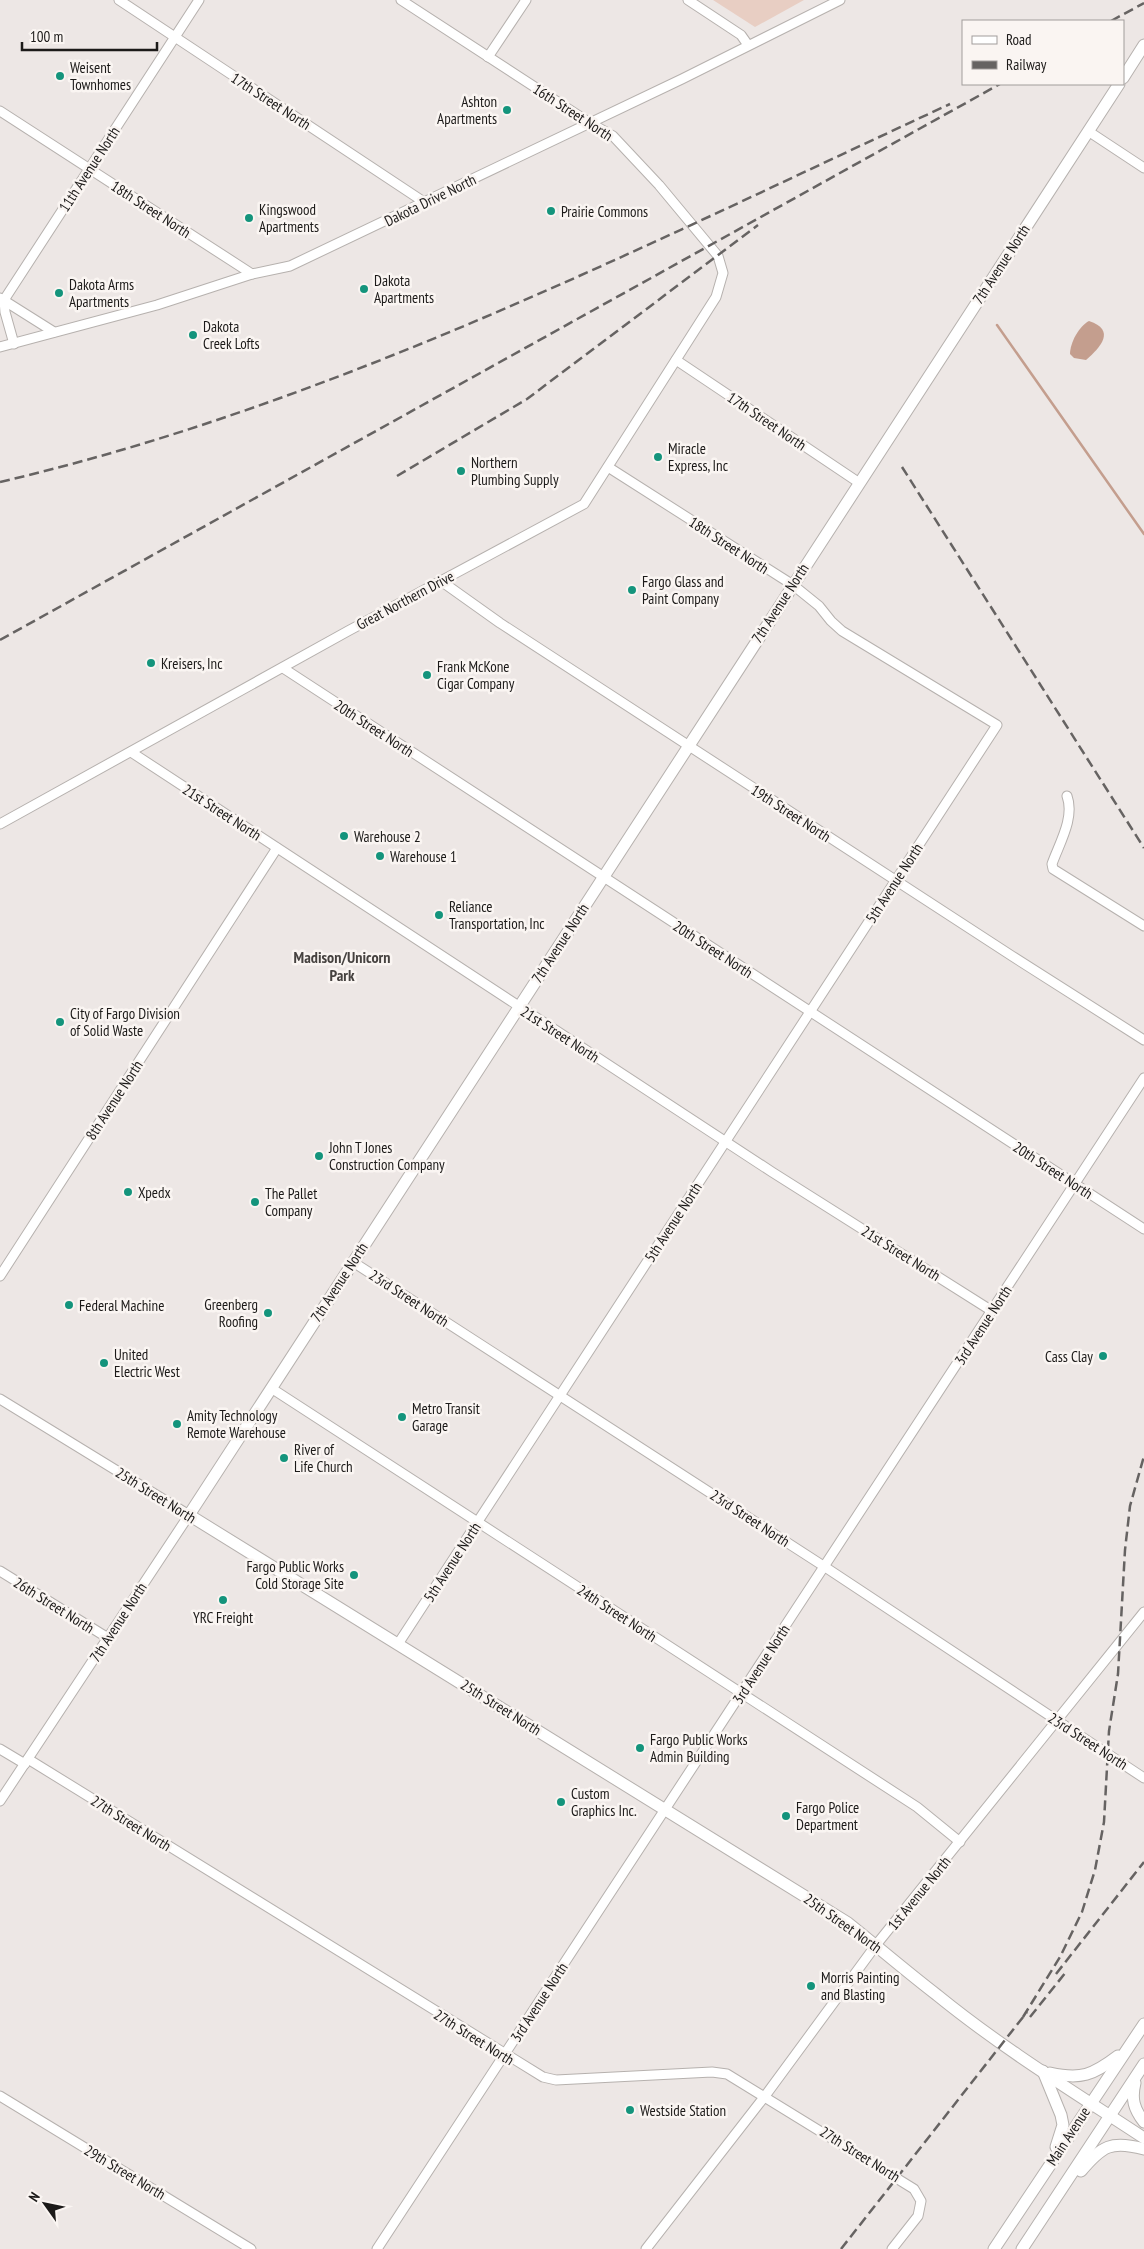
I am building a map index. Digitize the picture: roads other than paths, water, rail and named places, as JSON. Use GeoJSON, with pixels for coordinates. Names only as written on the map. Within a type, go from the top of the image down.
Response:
{"type":"FeatureCollection","features":[{"type":"Feature","properties":{"kind":"main road"},"geometry":{"type":"LineString","coordinates":[[1124,76],[1144,44]]}},
{"type":"Feature","properties":{"kind":"main road","name":"7th Avenue North"},"geometry":{"type":"LineString","coordinates":[[189,1515],[858,482],[1118,85]]}},
{"type":"Feature","properties":{"kind":"main road","name":"25th Street North"},"geometry":{"type":"LineString","coordinates":[[189,1515],[848,1923],[937,1996],[1089,2104],[1144,2138]]}},
{"type":"Feature","properties":{"kind":"main road","name":"Main Avenue"},"geometry":{"type":"LineString","coordinates":[[994,2249],[1144,2024]]}},
{"type":"Feature","properties":{"kind":"main road"},"geometry":{"type":"LineString","coordinates":[[1043,2071],[1068,2077],[1088,2075],[1105,2066],[1127,2049]]}},
{"type":"Feature","properties":{"kind":"main road","name":"Main Avenue"},"geometry":{"type":"LineString","coordinates":[[1022,2249],[1144,2064]]}},
{"type":"Feature","properties":{"kind":"main road"},"geometry":{"type":"LineString","coordinates":[[1043,2071],[1052,2098],[1058,2106],[1063,2125],[1050,2165]]}},
{"type":"Feature","properties":{"kind":"main road"},"geometry":{"type":"LineString","coordinates":[[1137,2075],[1132,2096],[1138,2114],[1144,2122]]}},
{"type":"Feature","properties":{"kind":"main road"},"geometry":{"type":"LineString","coordinates":[[1050,2206],[1095,2154],[1102,2149],[1118,2144],[1144,2149]]}},
{"type":"Feature","properties":{"kind":"street","name":"17th Street North"},"geometry":{"type":"LineString","coordinates":[[119,0],[424,202]]}},
{"type":"Feature","properties":{"kind":"street","name":"11th Avenue North"},"geometry":{"type":"LineString","coordinates":[[2,299],[89,170],[199,0]]}},
{"type":"Feature","properties":{"kind":"street","name":"16th Street North"},"geometry":{"type":"LineString","coordinates":[[402,0],[590,123],[613,136],[693,225],[718,256],[723,273],[722,284]]}},
{"type":"Feature","properties":{"kind":"street"},"geometry":{"type":"LineString","coordinates":[[488,57],[526,0]]}},
{"type":"Feature","properties":{"kind":"street"},"geometry":{"type":"LineString","coordinates":[[688,0],[741,35],[748,45]]}},
{"type":"Feature","properties":{"kind":"street","name":"Dakota Drive North"},"geometry":{"type":"LineString","coordinates":[[0,347],[157,305],[252,274],[290,266],[590,123],[840,0]]}},
{"type":"Feature","properties":{"kind":"street","name":"18th Street North"},"geometry":{"type":"LineString","coordinates":[[0,111],[252,274]]}},
{"type":"Feature","properties":{"kind":"street"},"geometry":{"type":"LineString","coordinates":[[1088,131],[1144,168]]}},
{"type":"Feature","properties":{"kind":"street","name":"Great Northern Drive"},"geometry":{"type":"LineString","coordinates":[[0,824],[584,504],[716,297],[722,284]]}},
{"type":"Feature","properties":{"kind":"street"},"geometry":{"type":"LineString","coordinates":[[2,299],[54,332]]}},
{"type":"Feature","properties":{"kind":"street"},"geometry":{"type":"LineString","coordinates":[[2,299],[14,344]]}},
{"type":"Feature","properties":{"kind":"street","name":"17th Street North"},"geometry":{"type":"LineString","coordinates":[[676,360],[858,482]]}},
{"type":"Feature","properties":{"kind":"street","name":"18th Street North"},"geometry":{"type":"LineString","coordinates":[[608,467],[793,585],[819,606],[842,631],[997,725]]}},
{"type":"Feature","properties":{"kind":"street","name":"19th Street North"},"geometry":{"type":"LineString","coordinates":[[441,581],[500,623],[1144,1040]]}},
{"type":"Feature","properties":{"kind":"street","name":"20th Street North"},"geometry":{"type":"LineString","coordinates":[[283,668],[1144,1229]]}},
{"type":"Feature","properties":{"kind":"street","name":"5th Avenue North"},"geometry":{"type":"LineString","coordinates":[[398,1644],[997,725]]}},
{"type":"Feature","properties":{"kind":"street","name":"21st Street North"},"geometry":{"type":"LineString","coordinates":[[132,752],[725,1142],[992,1311]]}},
{"type":"Feature","properties":{"kind":"street"},"geometry":{"type":"LineString","coordinates":[[1067,796],[1071,806],[1070,815],[1052,864],[1053,869],[1144,926]]}},
{"type":"Feature","properties":{"kind":"street","name":"8th Avenue North"},"geometry":{"type":"LineString","coordinates":[[0,1276],[277,848]]}},
{"type":"Feature","properties":{"kind":"street","name":"3rd Avenue North"},"geometry":{"type":"LineString","coordinates":[[377,2249],[1144,1078]]}},
{"type":"Feature","properties":{"kind":"street","name":"23rd Street North"},"geometry":{"type":"LineString","coordinates":[[352,1262],[825,1567],[1144,1778]]}},
{"type":"Feature","properties":{"kind":"street","name":"24th Street North"},"geometry":{"type":"LineString","coordinates":[[271,1388],[917,1807],[960,1842]]}},
{"type":"Feature","properties":{"kind":"street","name":"25th Street North"},"geometry":{"type":"LineString","coordinates":[[0,1399],[189,1515]]}},
{"type":"Feature","properties":{"kind":"street","name":"7th Avenue North"},"geometry":{"type":"LineString","coordinates":[[0,1801],[189,1515]]}},
{"type":"Feature","properties":{"kind":"street","name":"26th Street North"},"geometry":{"type":"LineString","coordinates":[[0,1571],[108,1638]]}},
{"type":"Feature","properties":{"kind":"street","name":"1st Avenue North"},"geometry":{"type":"LineString","coordinates":[[646,2249],[765,2096],[876,1945],[1144,1612]]}},
{"type":"Feature","properties":{"kind":"street","name":"27th Street North"},"geometry":{"type":"LineString","coordinates":[[0,1749],[26,1761],[504,2055],[543,2077],[556,2080],[712,2072],[727,2074],[914,2189],[921,2201],[918,2216],[892,2249]]}},
{"type":"Feature","properties":{"kind":"street","name":"29th Street North"},"geometry":{"type":"LineString","coordinates":[[0,2096],[250,2249]]}},
{"type":"Feature","properties":{"kind":"waterway"},"geometry":{"type":"LineString","coordinates":[[997,325],[1144,534]]}},
{"type":"Feature","properties":{"kind":"railway"},"geometry":{"type":"LineString","coordinates":[[1113,20],[1144,3]]}},
{"type":"Feature","properties":{"kind":"railway"},"geometry":{"type":"LineString","coordinates":[[0,640],[998,85]]}},
{"type":"Feature","properties":{"kind":"railway"},"geometry":{"type":"LineString","coordinates":[[0,482],[124,449],[246,410],[366,366],[602,266],[950,104]]}},
{"type":"Feature","properties":{"kind":"railway"},"geometry":{"type":"LineString","coordinates":[[397,476],[527,399],[758,225]]}},
{"type":"Feature","properties":{"kind":"railway"},"geometry":{"type":"LineString","coordinates":[[902,467],[1144,848]]}},
{"type":"Feature","properties":{"kind":"railway"},"geometry":{"type":"LineString","coordinates":[[1023,2017],[1060,1957],[1082,1912],[1095,1870],[1104,1822],[1109,1731],[1118,1674],[1125,1550],[1130,1506],[1144,1456]]}},
{"type":"Feature","properties":{"kind":"railway"},"geometry":{"type":"LineString","coordinates":[[1056,1974],[1144,1862]]}},
{"type":"Feature","properties":{"kind":"railway"},"geometry":{"type":"LineString","coordinates":[[1030,2017],[1066,1972]]}},
{"type":"Feature","properties":{"kind":"railway"},"geometry":{"type":"LineString","coordinates":[[841,2249],[1027,2012]]}},
{"type":"Feature","properties":{"kind":"place","name":"Weisent Townhomes"},"geometry":{"type":"Point","coordinates":[60,76]}},
{"type":"Feature","properties":{"kind":"place","name":"Ashton Apartments"},"geometry":{"type":"Point","coordinates":[507,110]}},
{"type":"Feature","properties":{"kind":"place","name":"Prairie Commons"},"geometry":{"type":"Point","coordinates":[551,211]}},
{"type":"Feature","properties":{"kind":"place","name":"Kingswood Apartments"},"geometry":{"type":"Point","coordinates":[249,218]}},
{"type":"Feature","properties":{"kind":"place","name":"Dakota Apartments"},"geometry":{"type":"Point","coordinates":[364,289]}},
{"type":"Feature","properties":{"kind":"place","name":"Dakota Arms Apartments"},"geometry":{"type":"Point","coordinates":[59,293]}},
{"type":"Feature","properties":{"kind":"place","name":"Dakota Creek Lofts"},"geometry":{"type":"Point","coordinates":[193,335]}},
{"type":"Feature","properties":{"kind":"place","name":"Miracle Express, Inc"},"geometry":{"type":"Point","coordinates":[658,457]}},
{"type":"Feature","properties":{"kind":"place","name":"Northern Plumbing Supply"},"geometry":{"type":"Point","coordinates":[461,471]}},
{"type":"Feature","properties":{"kind":"place","name":"Fargo Glass and Paint Company"},"geometry":{"type":"Point","coordinates":[632,590]}},
{"type":"Feature","properties":{"kind":"place","name":"Kreisers, Inc"},"geometry":{"type":"Point","coordinates":[151,663]}},
{"type":"Feature","properties":{"kind":"place","name":"Frank McKone Cigar Company"},"geometry":{"type":"Point","coordinates":[427,675]}},
{"type":"Feature","properties":{"kind":"place","name":"Warehouse 2"},"geometry":{"type":"Point","coordinates":[344,836]}},
{"type":"Feature","properties":{"kind":"place","name":"Warehouse 1"},"geometry":{"type":"Point","coordinates":[380,856]}},
{"type":"Feature","properties":{"kind":"place","name":"Reliance Transportation, Inc"},"geometry":{"type":"Point","coordinates":[439,915]}},
{"type":"Feature","properties":{"kind":"place","name":"City of Fargo Division of Solid Waste"},"geometry":{"type":"Point","coordinates":[60,1022]}},
{"type":"Feature","properties":{"kind":"place","name":"John T Jones Construction Company"},"geometry":{"type":"Point","coordinates":[319,1156]}},
{"type":"Feature","properties":{"kind":"place","name":"Xpedx"},"geometry":{"type":"Point","coordinates":[128,1192]}},
{"type":"Feature","properties":{"kind":"place","name":"The Pallet Company"},"geometry":{"type":"Point","coordinates":[255,1202]}},
{"type":"Feature","properties":{"kind":"place","name":"Federal Machine"},"geometry":{"type":"Point","coordinates":[69,1305]}},
{"type":"Feature","properties":{"kind":"place","name":"Greenberg Roofing"},"geometry":{"type":"Point","coordinates":[268,1313]}},
{"type":"Feature","properties":{"kind":"place","name":"Cass Clay"},"geometry":{"type":"Point","coordinates":[1103,1356]}},
{"type":"Feature","properties":{"kind":"place","name":"United Electric West"},"geometry":{"type":"Point","coordinates":[104,1363]}},
{"type":"Feature","properties":{"kind":"place","name":"Metro Transit Garage"},"geometry":{"type":"Point","coordinates":[402,1417]}},
{"type":"Feature","properties":{"kind":"place","name":"Amity Technology Remote Warehouse"},"geometry":{"type":"Point","coordinates":[177,1424]}},
{"type":"Feature","properties":{"kind":"place","name":"River of Life Church"},"geometry":{"type":"Point","coordinates":[284,1458]}},
{"type":"Feature","properties":{"kind":"place","name":"Fargo Public Works Cold Storage Site"},"geometry":{"type":"Point","coordinates":[354,1575]}},
{"type":"Feature","properties":{"kind":"place","name":"YRC Freight"},"geometry":{"type":"Point","coordinates":[223,1600]}},
{"type":"Feature","properties":{"kind":"place","name":"Fargo Public Works Admin Building"},"geometry":{"type":"Point","coordinates":[640,1748]}},
{"type":"Feature","properties":{"kind":"place","name":"Custom Graphics Inc."},"geometry":{"type":"Point","coordinates":[561,1802]}},
{"type":"Feature","properties":{"kind":"place","name":"Fargo Police Department"},"geometry":{"type":"Point","coordinates":[786,1816]}},
{"type":"Feature","properties":{"kind":"place","name":"Morris Painting and Blasting"},"geometry":{"type":"Point","coordinates":[811,1986]}},
{"type":"Feature","properties":{"kind":"place","name":"Westside Station"},"geometry":{"type":"Point","coordinates":[630,2110]}},
{"type":"Feature","properties":{"kind":"district","name":"Madison/Unicorn Park"},"geometry":{"type":"Point","coordinates":[342,966]}}]}
